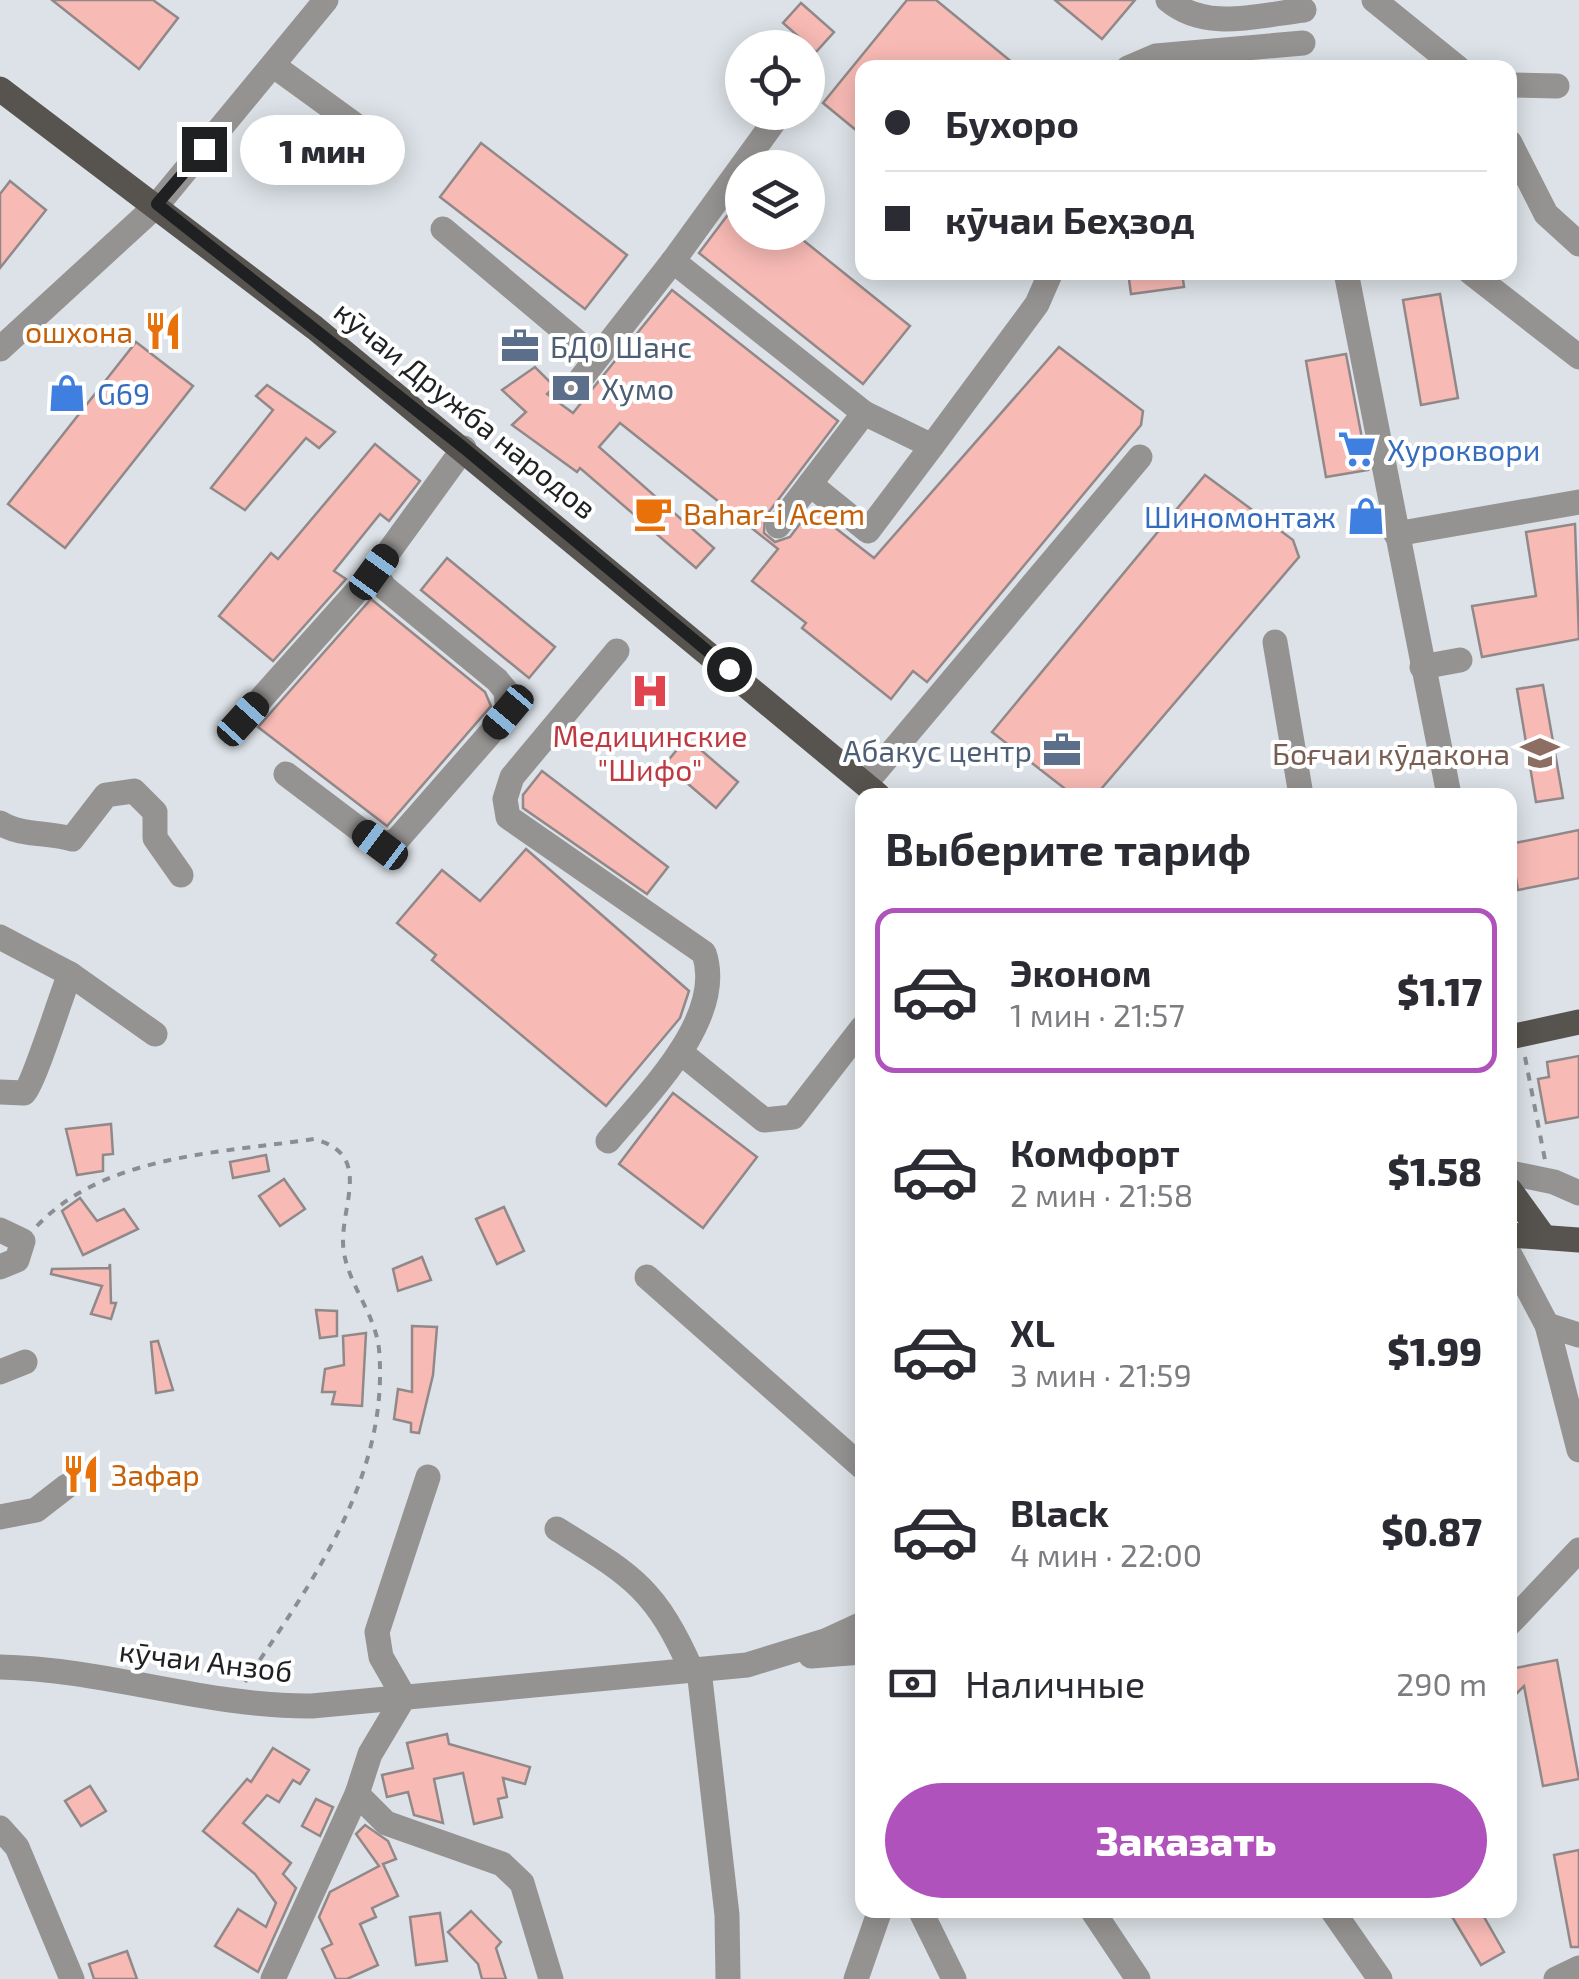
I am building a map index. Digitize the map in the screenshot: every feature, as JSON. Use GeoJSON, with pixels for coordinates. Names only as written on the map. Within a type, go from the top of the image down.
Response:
{"type":"FeatureCollection","features":[{"type":"Feature","properties":{"kind":"main road","name":"кӯчаи Дружба народов"},"geometry":{"type":"LineString","coordinates":[[0,89],[157,204],[464,448],[870,788]]}},
{"type":"Feature","properties":{"kind":"main road"},"geometry":{"type":"LineString","coordinates":[[1518,1047],[1579,1022]]}},
{"type":"Feature","properties":{"kind":"main road"},"geometry":{"type":"LineString","coordinates":[[1517,1196],[1564,1238]]}},
{"type":"Feature","properties":{"kind":"main road"},"geometry":{"type":"LineString","coordinates":[[1517,1236],[1564,1238]]}},
{"type":"Feature","properties":{"kind":"street"},"geometry":{"type":"LineString","coordinates":[[0,349],[157,204],[326,0]]}},
{"type":"Feature","properties":{"kind":"street"},"geometry":{"type":"LineString","coordinates":[[1147,60],[1156,56],[1305,55],[1305,5],[1211,20],[1185,14],[1168,0]]}},
{"type":"Feature","properties":{"kind":"street"},"geometry":{"type":"LineString","coordinates":[[1374,0],[1448,60]]}},
{"type":"Feature","properties":{"kind":"street"},"geometry":{"type":"LineString","coordinates":[[274,66],[365,132]]}},
{"type":"Feature","properties":{"kind":"street"},"geometry":{"type":"LineString","coordinates":[[1517,85],[1557,86]]}},
{"type":"Feature","properties":{"kind":"street"},"geometry":{"type":"LineString","coordinates":[[573,389],[769,130]]}},
{"type":"Feature","properties":{"kind":"street"},"geometry":{"type":"LineString","coordinates":[[1517,157],[1546,214],[1579,244]]}},
{"type":"Feature","properties":{"kind":"street"},"geometry":{"type":"LineString","coordinates":[[443,229],[595,357]]}},
{"type":"Feature","properties":{"kind":"street"},"geometry":{"type":"LineString","coordinates":[[674,260],[864,413],[932,446]]}},
{"type":"Feature","properties":{"kind":"street"},"geometry":{"type":"LineString","coordinates":[[810,484],[868,531],[1037,304],[1047,280]]}},
{"type":"Feature","properties":{"kind":"street"},"geometry":{"type":"LineString","coordinates":[[1348,280],[1448,788]]}},
{"type":"Feature","properties":{"kind":"street"},"geometry":{"type":"LineString","coordinates":[[1480,280],[1579,358]]}},
{"type":"Feature","properties":{"kind":"street"},"geometry":{"type":"LineString","coordinates":[[778,526],[864,413]]}},
{"type":"Feature","properties":{"kind":"street"},"geometry":{"type":"LineString","coordinates":[[243,719],[374,572],[464,448]]}},
{"type":"Feature","properties":{"kind":"street"},"geometry":{"type":"LineString","coordinates":[[874,788],[1140,458]]}},
{"type":"Feature","properties":{"kind":"street"},"geometry":{"type":"LineString","coordinates":[[1396,534],[1579,502]]}},
{"type":"Feature","properties":{"kind":"street"},"geometry":{"type":"LineString","coordinates":[[286,774],[380,845],[396,841],[508,712],[506,691],[497,680],[385,588],[374,572]]}},
{"type":"Feature","properties":{"kind":"street"},"geometry":{"type":"LineString","coordinates":[[1274,642],[1301,788]]}},
{"type":"Feature","properties":{"kind":"street"},"geometry":{"type":"LineString","coordinates":[[608,1141],[680,1052],[710,989],[704,953],[508,817],[505,799],[512,777],[618,651]]}},
{"type":"Feature","properties":{"kind":"street"},"geometry":{"type":"LineString","coordinates":[[1422,667],[1460,660]]}},
{"type":"Feature","properties":{"kind":"street"},"geometry":{"type":"LineString","coordinates":[[0,824],[14,832],[46,832],[72,839],[106,794],[134,792],[155,812],[156,838],[181,875]]}},
{"type":"Feature","properties":{"kind":"street"},"geometry":{"type":"LineString","coordinates":[[0,938],[70,974],[155,1034]]}},
{"type":"Feature","properties":{"kind":"street"},"geometry":{"type":"LineString","coordinates":[[0,1092],[18,1094],[31,1086],[42,1044],[70,974]]}},
{"type":"Feature","properties":{"kind":"street"},"geometry":{"type":"LineString","coordinates":[[680,1052],[764,1120],[779,1122],[793,1117],[855,1037]]}},
{"type":"Feature","properties":{"kind":"street"},"geometry":{"type":"LineString","coordinates":[[1517,1174],[1554,1182],[1579,1193]]}},
{"type":"Feature","properties":{"kind":"street"},"geometry":{"type":"LineString","coordinates":[[0,1266],[17,1260],[12,1235]]}},
{"type":"Feature","properties":{"kind":"street"},"geometry":{"type":"LineString","coordinates":[[1517,1268],[1547,1325],[1573,1401],[1579,1450]]}},
{"type":"Feature","properties":{"kind":"street"},"geometry":{"type":"LineString","coordinates":[[647,1277],[855,1461]]}},
{"type":"Feature","properties":{"kind":"street"},"geometry":{"type":"LineString","coordinates":[[1547,1325],[1579,1335]]}},
{"type":"Feature","properties":{"kind":"street"},"geometry":{"type":"LineString","coordinates":[[0,1372],[26,1362]]}},
{"type":"Feature","properties":{"kind":"street"},"geometry":{"type":"LineString","coordinates":[[273,1979],[357,1794],[370,1754],[404,1697],[380,1656],[377,1632],[428,1477]]}},
{"type":"Feature","properties":{"kind":"street"},"geometry":{"type":"LineString","coordinates":[[0,1517],[36,1510],[67,1486]]}},
{"type":"Feature","properties":{"kind":"street"},"geometry":{"type":"LineString","coordinates":[[556,1529],[638,1581],[695,1670],[727,1916],[728,1979]]}},
{"type":"Feature","properties":{"kind":"street"},"geometry":{"type":"LineString","coordinates":[[1517,1611],[1579,1550]]}},
{"type":"Feature","properties":{"kind":"street","name":"кӯчаи Анзоб"},"geometry":{"type":"LineString","coordinates":[[747,1664],[825,1641],[855,1627]]}},
{"type":"Feature","properties":{"kind":"street","name":"кӯчаи Анзоб"},"geometry":{"type":"LineString","coordinates":[[0,1667],[40,1668],[232,1703],[312,1706],[855,1651]]}},
{"type":"Feature","properties":{"kind":"street"},"geometry":{"type":"LineString","coordinates":[[357,1794],[386,1824],[502,1864],[522,1882],[551,1979]]}},
{"type":"Feature","properties":{"kind":"street"},"geometry":{"type":"LineString","coordinates":[[0,1828],[18,1847],[72,1979]]}},
{"type":"Feature","properties":{"kind":"street"},"geometry":{"type":"LineString","coordinates":[[856,1979],[877,1918]]}},
{"type":"Feature","properties":{"kind":"street"},"geometry":{"type":"LineString","coordinates":[[924,1918],[954,1979]]}},
{"type":"Feature","properties":{"kind":"street"},"geometry":{"type":"LineString","coordinates":[[1097,1918],[1138,1979]]}},
{"type":"Feature","properties":{"kind":"street"},"geometry":{"type":"LineString","coordinates":[[1338,1918],[1380,1979]]}},
{"type":"Feature","properties":{"kind":"street"},"geometry":{"type":"LineString","coordinates":[[1556,1979],[1579,1968]]}},
{"type":"Feature","properties":{"kind":"path"},"geometry":{"type":"LineString","coordinates":[[1518,1047],[1546,1165],[1554,1182]]}},
{"type":"Feature","properties":{"kind":"path"},"geometry":{"type":"LineString","coordinates":[[12,1235],[89,1187],[149,1164],[314,1139],[330,1143],[346,1160],[352,1177],[344,1253],[370,1312],[379,1346],[380,1413],[371,1454],[332,1548],[232,1703]]}},
{"type":"Feature","properties":{"kind":"building"},"geometry":{"type":"Polygon","coordinates":[[[52,0],[153,0],[178,18],[139,69],[52,0]]]}},
{"type":"Feature","properties":{"kind":"building"},"geometry":{"type":"Polygon","coordinates":[[[907,0],[936,0],[1009,60],[858,60],[907,0]]]}},
{"type":"Feature","properties":{"kind":"building"},"geometry":{"type":"Polygon","coordinates":[[[1055,0],[1135,0],[1102,39],[1055,0]]]}},
{"type":"Feature","properties":{"kind":"building"},"geometry":{"type":"Polygon","coordinates":[[[801,3],[834,32],[825,42],[825,30],[791,30],[783,23],[801,3]]]}},
{"type":"Feature","properties":{"kind":"building"},"geometry":{"type":"Polygon","coordinates":[[[855,64],[855,129],[825,101],[855,64]]]}},
{"type":"Feature","properties":{"kind":"building"},"geometry":{"type":"Polygon","coordinates":[[[481,143],[627,255],[585,309],[440,197],[481,143]]]}},
{"type":"Feature","properties":{"kind":"building"},"geometry":{"type":"Polygon","coordinates":[[[10,181],[46,210],[0,268],[0,194],[10,181]]]}},
{"type":"Feature","properties":{"kind":"building"},"geometry":{"type":"Polygon","coordinates":[[[725,219],[725,250],[815,250],[910,326],[863,384],[699,253],[725,219]]]}},
{"type":"Feature","properties":{"kind":"building"},"geometry":{"type":"Polygon","coordinates":[[[1129,280],[1183,280],[1184,287],[1131,294],[1129,280]]]}},
{"type":"Feature","properties":{"kind":"building"},"geometry":{"type":"Polygon","coordinates":[[[672,290],[838,421],[765,517],[764,533],[775,542],[790,537],[811,509],[874,558],[1059,347],[1143,411],[1141,425],[927,682],[913,671],[891,699],[802,628],[806,623],[752,581],[778,549],[620,423],[599,447],[714,548],[696,568],[580,468],[577,472],[512,425],[526,412],[502,390],[535,367],[555,387],[547,394],[573,413],[672,290]]]}},
{"type":"Feature","properties":{"kind":"building"},"geometry":{"type":"Polygon","coordinates":[[[1440,294],[1458,398],[1421,405],[1403,300],[1440,294]]]}},
{"type":"Feature","properties":{"kind":"building"},"geometry":{"type":"Polygon","coordinates":[[[136,342],[193,386],[65,548],[8,504],[136,342]]]}},
{"type":"Feature","properties":{"kind":"building"},"geometry":{"type":"Polygon","coordinates":[[[1346,354],[1368,470],[1326,477],[1306,361],[1346,354]]]}},
{"type":"Feature","properties":{"kind":"building"},"geometry":{"type":"Polygon","coordinates":[[[267,385],[335,432],[319,448],[306,438],[245,510],[211,488],[273,410],[256,396],[267,385]]]}},
{"type":"Feature","properties":{"kind":"building"},"geometry":{"type":"Polygon","coordinates":[[[375,444],[420,481],[389,521],[380,514],[334,571],[346,579],[273,661],[219,616],[271,553],[278,559],[375,444]]]}},
{"type":"Feature","properties":{"kind":"building"},"geometry":{"type":"Polygon","coordinates":[[[1205,475],[1293,540],[1299,557],[1102,788],[1064,788],[992,732],[1205,475]]]}},
{"type":"Feature","properties":{"kind":"building"},"geometry":{"type":"Polygon","coordinates":[[[1575,524],[1579,639],[1482,657],[1472,606],[1536,596],[1526,532],[1575,524]]]}},
{"type":"Feature","properties":{"kind":"building"},"geometry":{"type":"Polygon","coordinates":[[[447,558],[555,647],[529,678],[421,590],[447,558]]]}},
{"type":"Feature","properties":{"kind":"building"},"geometry":{"type":"Polygon","coordinates":[[[371,599],[485,692],[491,706],[387,826],[258,727],[371,599]]]}},
{"type":"Feature","properties":{"kind":"building"},"geometry":{"type":"Polygon","coordinates":[[[1543,685],[1563,798],[1536,802],[1517,689],[1543,685]]]}},
{"type":"Feature","properties":{"kind":"building"},"geometry":{"type":"Polygon","coordinates":[[[687,738],[738,782],[716,808],[665,764],[687,738]]]}},
{"type":"Feature","properties":{"kind":"building"},"geometry":{"type":"Polygon","coordinates":[[[542,771],[668,867],[647,894],[523,808],[523,795],[542,771]]]}},
{"type":"Feature","properties":{"kind":"building"},"geometry":{"type":"Polygon","coordinates":[[[1579,830],[1579,878],[1518,890],[1517,843],[1579,830]]]}},
{"type":"Feature","properties":{"kind":"building"},"geometry":{"type":"Polygon","coordinates":[[[526,849],[689,991],[680,1018],[606,1106],[432,960],[436,955],[397,923],[442,870],[480,901],[526,849]]]}},
{"type":"Feature","properties":{"kind":"building"},"geometry":{"type":"Polygon","coordinates":[[[1579,1056],[1579,1117],[1546,1123],[1538,1079],[1549,1077],[1547,1062],[1579,1056]]]}},
{"type":"Feature","properties":{"kind":"building"},"geometry":{"type":"Polygon","coordinates":[[[673,1093],[757,1157],[703,1228],[619,1164],[673,1093]]]}},
{"type":"Feature","properties":{"kind":"building"},"geometry":{"type":"Polygon","coordinates":[[[111,1124],[113,1154],[103,1155],[103,1171],[77,1175],[66,1129],[111,1124]]]}},
{"type":"Feature","properties":{"kind":"building"},"geometry":{"type":"Polygon","coordinates":[[[266,1155],[269,1171],[233,1178],[230,1162],[266,1155]]]}},
{"type":"Feature","properties":{"kind":"building"},"geometry":{"type":"Polygon","coordinates":[[[284,1179],[305,1209],[280,1226],[259,1196],[284,1179]]]}},
{"type":"Feature","properties":{"kind":"building"},"geometry":{"type":"Polygon","coordinates":[[[80,1198],[97,1221],[124,1209],[138,1229],[83,1255],[62,1211],[80,1198]]]}},
{"type":"Feature","properties":{"kind":"building"},"geometry":{"type":"Polygon","coordinates":[[[504,1207],[524,1251],[497,1264],[476,1219],[504,1207]]]}},
{"type":"Feature","properties":{"kind":"building"},"geometry":{"type":"Polygon","coordinates":[[[422,1257],[431,1280],[398,1291],[393,1269],[422,1257]]]}},
{"type":"Feature","properties":{"kind":"building"},"geometry":{"type":"Polygon","coordinates":[[[110,1264],[111,1303],[116,1303],[111,1319],[91,1314],[102,1286],[51,1274],[52,1269],[109,1268],[110,1264]]]}},
{"type":"Feature","properties":{"kind":"building"},"geometry":{"type":"Polygon","coordinates":[[[316,1310],[337,1311],[337,1336],[320,1338],[316,1310]]]}},
{"type":"Feature","properties":{"kind":"building"},"geometry":{"type":"Polygon","coordinates":[[[412,1326],[437,1327],[433,1375],[419,1433],[411,1432],[411,1423],[394,1419],[398,1389],[412,1392],[412,1326]]]}},
{"type":"Feature","properties":{"kind":"building"},"geometry":{"type":"Polygon","coordinates":[[[366,1333],[362,1406],[332,1404],[335,1392],[322,1392],[325,1369],[344,1365],[343,1336],[366,1333]]]}},
{"type":"Feature","properties":{"kind":"building"},"geometry":{"type":"Polygon","coordinates":[[[158,1341],[173,1390],[156,1393],[151,1342],[158,1341]]]}},
{"type":"Feature","properties":{"kind":"building"},"geometry":{"type":"Polygon","coordinates":[[[1557,1660],[1579,1779],[1543,1786],[1524,1686],[1517,1693],[1517,1668],[1557,1660]]]}},
{"type":"Feature","properties":{"kind":"building"},"geometry":{"type":"Polygon","coordinates":[[[447,1734],[449,1744],[530,1767],[525,1784],[503,1778],[507,1797],[498,1799],[502,1817],[474,1824],[463,1773],[434,1779],[443,1823],[414,1815],[408,1792],[387,1797],[382,1775],[413,1768],[407,1743],[447,1734]]]}},
{"type":"Feature","properties":{"kind":"building"},"geometry":{"type":"Polygon","coordinates":[[[273,1748],[309,1770],[300,1784],[293,1780],[279,1802],[267,1795],[243,1823],[291,1863],[283,1874],[296,1888],[258,1972],[215,1946],[238,1909],[266,1927],[276,1903],[255,1874],[203,1831],[247,1779],[251,1782],[273,1748]]]}},
{"type":"Feature","properties":{"kind":"building"},"geometry":{"type":"Polygon","coordinates":[[[90,1786],[106,1811],[81,1826],[65,1801],[90,1786]]]}},
{"type":"Feature","properties":{"kind":"building"},"geometry":{"type":"Polygon","coordinates":[[[316,1799],[333,1807],[320,1836],[302,1826],[316,1799]]]}},
{"type":"Feature","properties":{"kind":"building"},"geometry":{"type":"Polygon","coordinates":[[[365,1825],[388,1841],[396,1859],[383,1864],[398,1896],[372,1908],[376,1917],[360,1924],[378,1965],[347,1979],[336,1979],[322,1949],[332,1944],[319,1917],[330,1892],[379,1866],[356,1834],[365,1825]]]}},
{"type":"Feature","properties":{"kind":"building"},"geometry":{"type":"Polygon","coordinates":[[[1579,1850],[1579,1947],[1571,1947],[1554,1855],[1579,1850]]]}},
{"type":"Feature","properties":{"kind":"building"},"geometry":{"type":"Polygon","coordinates":[[[471,1911],[501,1942],[496,1948],[506,1979],[482,1979],[478,1964],[448,1932],[471,1911]]]}},
{"type":"Feature","properties":{"kind":"building"},"geometry":{"type":"Polygon","coordinates":[[[440,1913],[447,1961],[416,1965],[410,1917],[440,1913]]]}},
{"type":"Feature","properties":{"kind":"building"},"geometry":{"type":"Polygon","coordinates":[[[1453,1918],[1485,1918],[1504,1952],[1481,1965],[1453,1918]]]}},
{"type":"Feature","properties":{"kind":"building"},"geometry":{"type":"Polygon","coordinates":[[[127,1951],[137,1979],[94,1979],[89,1964],[127,1951]]]}},
{"type":"Feature","properties":{"kind":"place","name":"ошхона"},"geometry":{"type":"Point","coordinates":[163,331]}},
{"type":"Feature","properties":{"kind":"place","name":"БДО Шанс"},"geometry":{"type":"Point","coordinates":[520,346]}},
{"type":"Feature","properties":{"kind":"place","name":"Хумо"},"geometry":{"type":"Point","coordinates":[571,388]}},
{"type":"Feature","properties":{"kind":"place","name":"G69"},"geometry":{"type":"Point","coordinates":[67,393]}},
{"type":"Feature","properties":{"kind":"place","name":"Хуроквори"},"geometry":{"type":"Point","coordinates":[1357,449]}},
{"type":"Feature","properties":{"kind":"place","name":"Bahar-i Acem"},"geometry":{"type":"Point","coordinates":[653,513]}},
{"type":"Feature","properties":{"kind":"place","name":"Шиномонтаж"},"geometry":{"type":"Point","coordinates":[1366,516]}},
{"type":"Feature","properties":{"kind":"place","name":"Медицинские \"Шифо\""},"geometry":{"type":"Point","coordinates":[650,691]}},
{"type":"Feature","properties":{"kind":"place","name":"Абакус центр"},"geometry":{"type":"Point","coordinates":[1062,750]}},
{"type":"Feature","properties":{"kind":"place","name":"Боғчаи кӯдакона"},"geometry":{"type":"Point","coordinates":[1540,753]}},
{"type":"Feature","properties":{"kind":"place","name":"Зафар"},"geometry":{"type":"Point","coordinates":[81,1474]}},
{"type":"Feature","properties":{"kind":"route"},"geometry":{"type":"LineString","coordinates":[[204,149],[157,204],[464,448],[729,669]]}}]}
